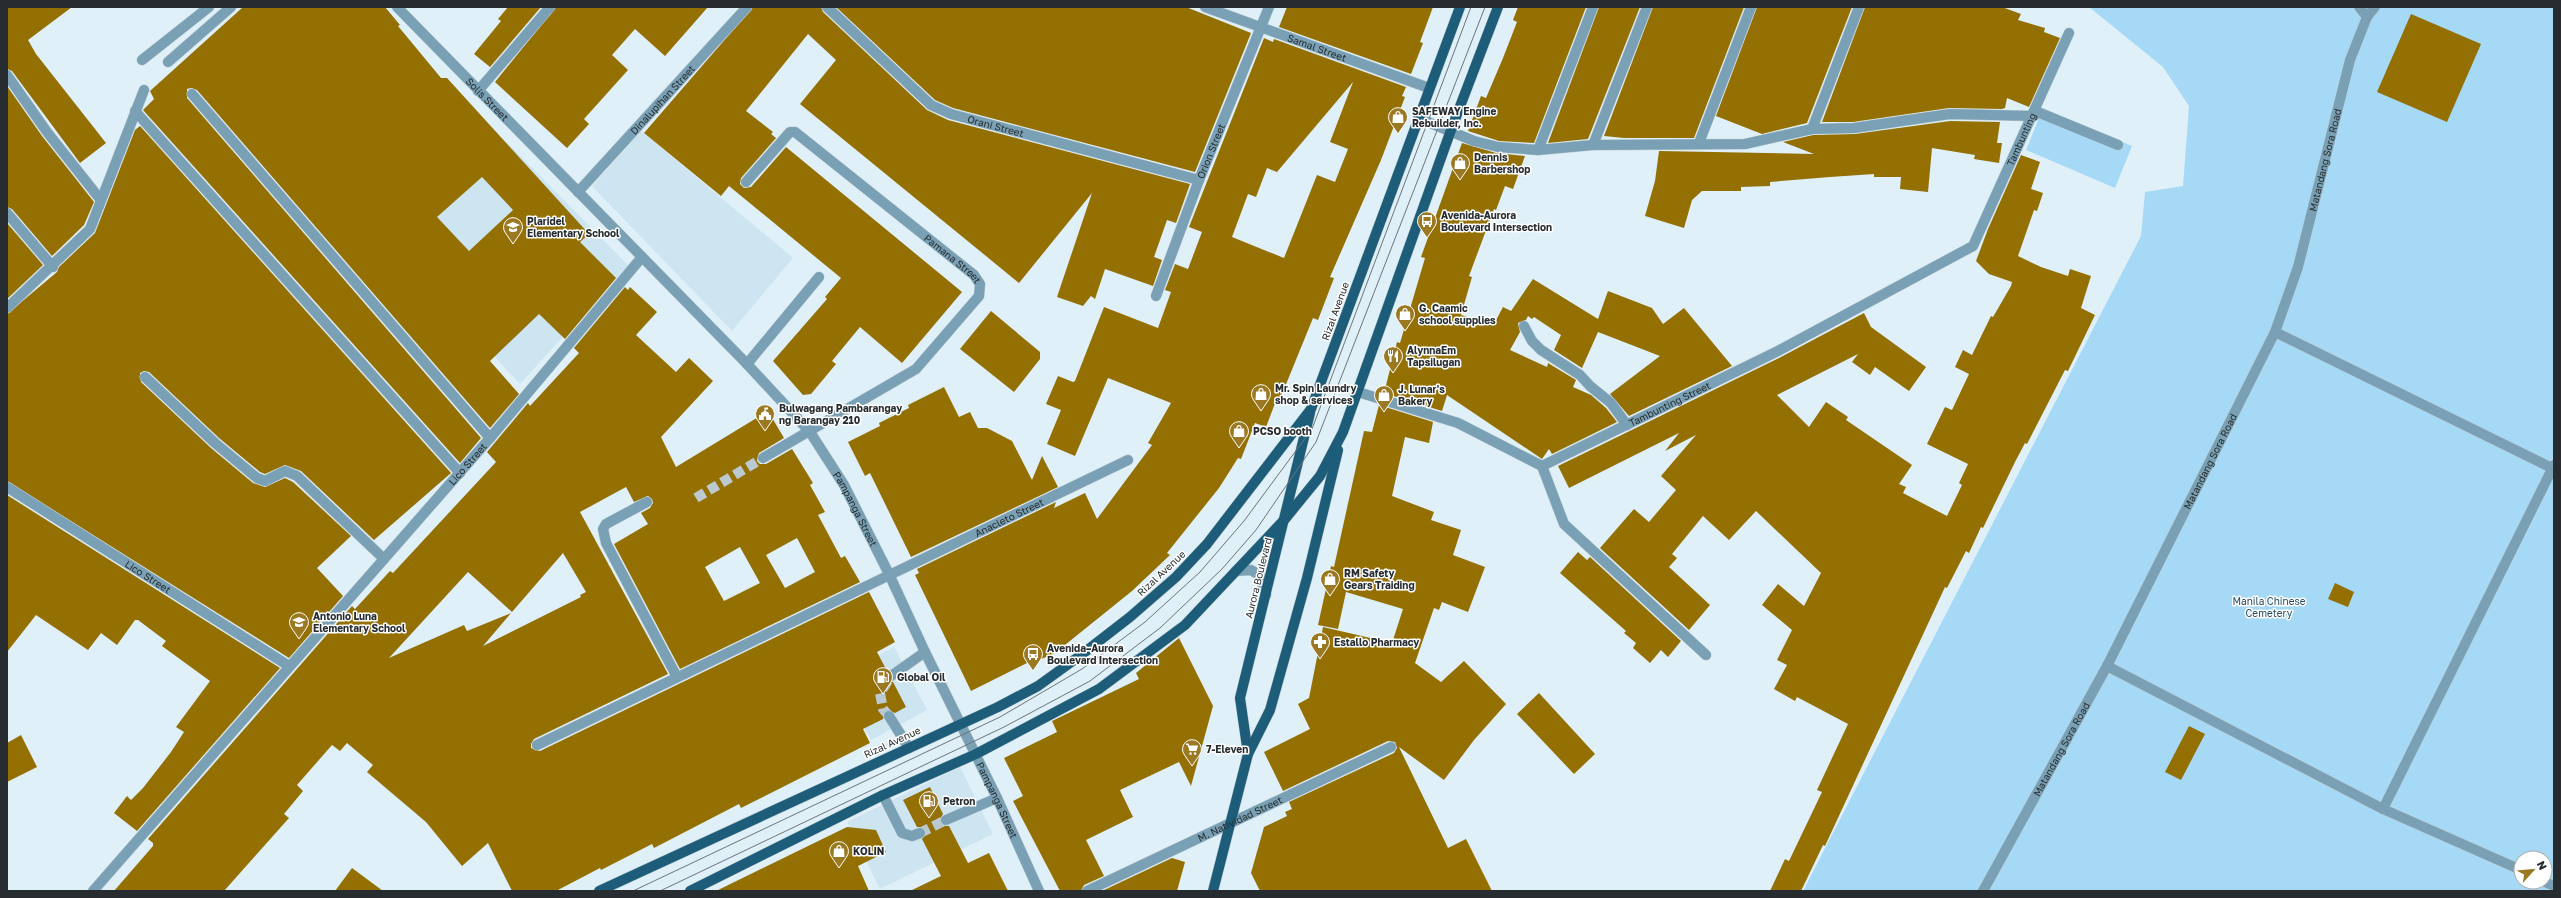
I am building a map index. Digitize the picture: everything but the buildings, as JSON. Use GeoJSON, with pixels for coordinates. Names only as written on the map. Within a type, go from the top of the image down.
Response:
{"type":"FeatureCollection","features":[{"type":"Feature","properties":{"kind":"main road","name":"Rizal Avenue"},"geometry":{"type":"LineString","coordinates":[[599,891],[909,748],[1038,686],[1130,618],[1176,577],[1207,544],[1311,409],[1460,7]]}},
{"type":"Feature","properties":{"kind":"main road"},"geometry":{"type":"LineString","coordinates":[[690,891],[883,795],[976,754],[1098,689],[1185,626],[1285,519],[1320,476],[1342,432],[1358,392],[1451,130],[1498,7]]}},
{"type":"Feature","properties":{"kind":"main road","name":"Aurora Boulevard"},"geometry":{"type":"LineString","coordinates":[[1248,754],[1240,698],[1311,409]]}},
{"type":"Feature","properties":{"kind":"main road","name":"Aurora Boulevard"},"geometry":{"type":"LineString","coordinates":[[1212,891],[1248,754],[1270,710],[1307,578],[1342,432]]}},
{"type":"Feature","properties":{"kind":"street"},"geometry":{"type":"LineString","coordinates":[[142,60],[209,7]]}},
{"type":"Feature","properties":{"kind":"street"},"geometry":{"type":"LineString","coordinates":[[168,62],[232,7]]}},
{"type":"Feature","properties":{"kind":"street","name":"Solis Street"},"geometry":{"type":"LineString","coordinates":[[397,7],[578,192]]}},
{"type":"Feature","properties":{"kind":"street"},"geometry":{"type":"LineString","coordinates":[[478,91],[550,7]]}},
{"type":"Feature","properties":{"kind":"street","name":"Dinalupihan Street"},"geometry":{"type":"LineString","coordinates":[[578,192],[747,7]]}},
{"type":"Feature","properties":{"kind":"street","name":"Orani Street"},"geometry":{"type":"LineString","coordinates":[[827,7],[931,105],[950,114],[1199,180]]}},
{"type":"Feature","properties":{"kind":"street","name":"Samal Street"},"geometry":{"type":"LineString","coordinates":[[1205,7],[1260,29],[1429,88]]}},
{"type":"Feature","properties":{"kind":"street","name":"Orion Street"},"geometry":{"type":"LineString","coordinates":[[1156,296],[1199,180],[1269,7]]}},
{"type":"Feature","properties":{"kind":"street"},"geometry":{"type":"LineString","coordinates":[[1538,150],[1593,7]]}},
{"type":"Feature","properties":{"kind":"street"},"geometry":{"type":"LineString","coordinates":[[1593,145],[1647,7]]}},
{"type":"Feature","properties":{"kind":"street"},"geometry":{"type":"LineString","coordinates":[[1699,143],[1751,7]]}},
{"type":"Feature","properties":{"kind":"street"},"geometry":{"type":"LineString","coordinates":[[1812,129],[1859,7]]}},
{"type":"Feature","properties":{"kind":"street"},"geometry":{"type":"LineString","coordinates":[[2359,7],[2367,17]]}},
{"type":"Feature","properties":{"kind":"street","name":"Matandang Sora Road"},"geometry":{"type":"LineString","coordinates":[[1983,891],[2107,666],[2275,332],[2298,267],[2350,60],[2367,17],[2375,7]]}},
{"type":"Feature","properties":{"kind":"street","name":"Tambunting"},"geometry":{"type":"LineString","coordinates":[[1973,246],[2035,113],[2069,33]]}},
{"type":"Feature","properties":{"kind":"street"},"geometry":{"type":"LineString","coordinates":[[7,75],[47,132],[100,199]]}},
{"type":"Feature","properties":{"kind":"street"},"geometry":{"type":"LineString","coordinates":[[7,308],[53,267],[90,229],[100,199],[144,90]]}},
{"type":"Feature","properties":{"kind":"street"},"geometry":{"type":"LineString","coordinates":[[192,94],[490,438]]}},
{"type":"Feature","properties":{"kind":"street"},"geometry":{"type":"LineString","coordinates":[[135,111],[460,473]]}},
{"type":"Feature","properties":{"kind":"street"},"geometry":{"type":"LineString","coordinates":[[1418,118],[1451,130],[1474,142],[1498,147],[1538,150],[1593,145],[1699,143],[1744,144],[1812,129],[1854,128],[1950,114],[2035,113],[2118,145]]}},
{"type":"Feature","properties":{"kind":"street","name":"Pamana Street"},"geometry":{"type":"LineString","coordinates":[[746,182],[780,142],[790,132],[795,132],[974,275],[980,284],[979,296],[916,369],[764,458]]}},
{"type":"Feature","properties":{"kind":"street","name":"Pampanga Street"},"geometry":{"type":"LineString","coordinates":[[578,192],[747,364],[810,432],[844,485],[889,574],[925,652],[998,798],[1039,891]]}},
{"type":"Feature","properties":{"kind":"street"},"geometry":{"type":"LineString","coordinates":[[7,213],[53,267]]}},
{"type":"Feature","properties":{"kind":"street","name":"Tambunting Street"},"geometry":{"type":"LineString","coordinates":[[1542,466],[1776,352],[1973,246]]}},
{"type":"Feature","properties":{"kind":"street","name":"Lico Street"},"geometry":{"type":"LineString","coordinates":[[93,891],[288,666],[460,473],[642,257]]}},
{"type":"Feature","properties":{"kind":"street"},"geometry":{"type":"LineString","coordinates":[[747,364],[819,277]]}},
{"type":"Feature","properties":{"kind":"street"},"geometry":{"type":"LineString","coordinates":[[1524,326],[1532,341],[1541,350],[1580,375],[1590,386],[1611,403],[1627,425]]}},
{"type":"Feature","properties":{"kind":"street"},"geometry":{"type":"LineString","coordinates":[[2275,332],[2553,468],[2383,809]]}},
{"type":"Feature","properties":{"kind":"street"},"geometry":{"type":"LineString","coordinates":[[145,377],[215,443],[257,478],[265,480],[285,471],[292,472],[384,559]]}},
{"type":"Feature","properties":{"kind":"street"},"geometry":{"type":"LineString","coordinates":[[1358,392],[1458,423],[1542,466],[1564,524],[1706,655]]}},
{"type":"Feature","properties":{"kind":"street","name":"Anacleto Street"},"geometry":{"type":"LineString","coordinates":[[537,746],[889,574],[1128,460]]}},
{"type":"Feature","properties":{"kind":"street","name":"Lico Street"},"geometry":{"type":"LineString","coordinates":[[7,487],[288,666]]}},
{"type":"Feature","properties":{"kind":"street"},"geometry":{"type":"LineString","coordinates":[[647,502],[606,524],[603,534],[606,543],[677,677]]}},
{"type":"Feature","properties":{"kind":"street"},"geometry":{"type":"LineString","coordinates":[[1236,571],[1251,570],[1259,575],[1266,595]]}},
{"type":"Feature","properties":{"kind":"street"},"geometry":{"type":"LineString","coordinates":[[890,676],[925,652]]}},
{"type":"Feature","properties":{"kind":"street"},"geometry":{"type":"LineString","coordinates":[[2107,666],[2383,809],[2513,866]]}},
{"type":"Feature","properties":{"kind":"street"},"geometry":{"type":"LineString","coordinates":[[889,716],[909,748]]}},
{"type":"Feature","properties":{"kind":"street","name":"M. Natividad Street"},"geometry":{"type":"LineString","coordinates":[[1087,891],[1392,747]]}},
{"type":"Feature","properties":{"kind":"street"},"geometry":{"type":"LineString","coordinates":[[883,795],[902,833],[912,836],[920,833]]}},
{"type":"Feature","properties":{"kind":"street"},"geometry":{"type":"LineString","coordinates":[[946,820],[998,798]]}},
{"type":"Feature","properties":{"kind":"shaded area","name":"Plaridel Elementary School"},"geometry":{"type":"Polygon","coordinates":[[[463,98],[628,265],[520,384],[405,259],[463,98]]]}},
{"type":"Feature","properties":{"kind":"shaded area"},"geometry":{"type":"Polygon","coordinates":[[[641,131],[793,258],[732,331],[592,186],[641,131]]]}},
{"type":"Feature","properties":{"kind":"shaded area"},"geometry":{"type":"Polygon","coordinates":[[[894,647],[927,710],[871,740],[838,677],[894,647]]]}},
{"type":"Feature","properties":{"kind":"shaded area"},"geometry":{"type":"Polygon","coordinates":[[[960,767],[993,834],[880,889],[847,822],[960,767]]]}},
{"type":"Feature","properties":{"kind":"green space","name":"Manila Chinese Cemetery"},"geometry":{"type":"Polygon","coordinates":[[[2089,7],[2554,7],[2554,891],[1803,891],[2141,236],[2145,192],[2183,186],[2189,106],[2163,67],[2089,7]]]}},
{"type":"Feature","properties":{"kind":"green space"},"geometry":{"type":"Polygon","coordinates":[[[2043,108],[2132,146],[2115,188],[2026,150],[2043,108]]]}},
{"type":"Feature","properties":{"kind":"tunnel"},"geometry":{"type":"LineString","coordinates":[[696,498],[763,458]]}},
{"type":"Feature","properties":{"kind":"tunnel"},"geometry":{"type":"LineString","coordinates":[[889,716],[883,709],[880,693],[891,676]]}},
{"type":"Feature","properties":{"kind":"tunnel"},"geometry":{"type":"LineString","coordinates":[[920,833],[946,820]]}},
{"type":"Feature","properties":{"kind":"tram line"},"geometry":{"type":"LineString","coordinates":[[633,891],[1000,717],[1082,669],[1145,622],[1200,572],[1244,521],[1312,429],[1471,7]]}},
{"type":"Feature","properties":{"kind":"tram line"},"geometry":{"type":"LineString","coordinates":[[660,891],[1004,727],[1090,681],[1160,628],[1222,569],[1256,530],[1316,442],[1485,7]]}},
{"type":"Feature","properties":{"kind":"place","name":"SAFEWAY Engine Rebuilder, Inc."},"geometry":{"type":"Point","coordinates":[1398,134]}},
{"type":"Feature","properties":{"kind":"place","name":"Dennis Barbershop"},"geometry":{"type":"Point","coordinates":[1460,180]}},
{"type":"Feature","properties":{"kind":"place","name":"Avenida-Aurora Boulevard Intersection"},"geometry":{"type":"Point","coordinates":[1427,238]}},
{"type":"Feature","properties":{"kind":"place","name":"Plaridel Elementary School"},"geometry":{"type":"Point","coordinates":[513,244]}},
{"type":"Feature","properties":{"kind":"place","name":"G. Caamic school supplies"},"geometry":{"type":"Point","coordinates":[1405,331]}},
{"type":"Feature","properties":{"kind":"place","name":"AlynnaEm Tapsilugan"},"geometry":{"type":"Point","coordinates":[1393,373]}},
{"type":"Feature","properties":{"kind":"place","name":"Mr. Spin Laundry shop & services"},"geometry":{"type":"Point","coordinates":[1261,411]}},
{"type":"Feature","properties":{"kind":"place","name":"J. Lunar's Bakery"},"geometry":{"type":"Point","coordinates":[1384,412]}},
{"type":"Feature","properties":{"kind":"place","name":"Bulwagang Pambarangay ng Barangay 210"},"geometry":{"type":"Point","coordinates":[765,431]}},
{"type":"Feature","properties":{"kind":"place","name":"PCSO booth"},"geometry":{"type":"Point","coordinates":[1239,448]}},
{"type":"Feature","properties":{"kind":"place","name":"RM Safety Gears Traiding"},"geometry":{"type":"Point","coordinates":[1330,596]}},
{"type":"Feature","properties":{"kind":"place","name":"Antonio Luna Elementary School"},"geometry":{"type":"Point","coordinates":[299,639]}},
{"type":"Feature","properties":{"kind":"place","name":"Estallo Pharmacy"},"geometry":{"type":"Point","coordinates":[1320,659]}},
{"type":"Feature","properties":{"kind":"place","name":"Avenida–Aurora Boulevard Intersection"},"geometry":{"type":"Point","coordinates":[1033,671]}},
{"type":"Feature","properties":{"kind":"place","name":"Global Oil"},"geometry":{"type":"Point","coordinates":[883,694]}},
{"type":"Feature","properties":{"kind":"place","name":"7-Eleven"},"geometry":{"type":"Point","coordinates":[1192,766]}},
{"type":"Feature","properties":{"kind":"place","name":"Petron"},"geometry":{"type":"Point","coordinates":[929,818]}},
{"type":"Feature","properties":{"kind":"place","name":"KOLIN"},"geometry":{"type":"Point","coordinates":[839,868]}}]}
